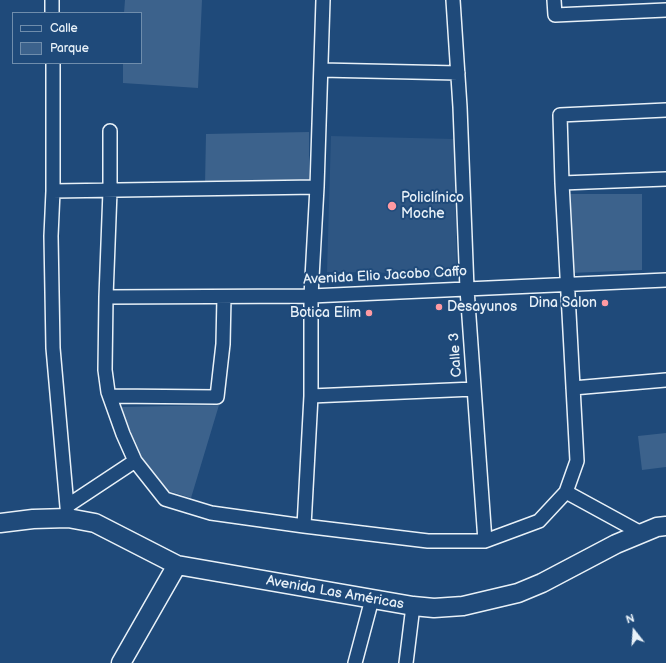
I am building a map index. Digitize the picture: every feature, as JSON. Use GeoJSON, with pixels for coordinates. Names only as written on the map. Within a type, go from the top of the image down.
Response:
{"type":"FeatureCollection","features":[{"type":"Feature","properties":{"kind":"street"},"geometry":{"type":"LineString","coordinates":[[52,0],[52,12]]}},
{"type":"Feature","properties":{"kind":"street"},"geometry":{"type":"LineString","coordinates":[[304,526],[311,396],[311,296],[317,187],[323,0]]}},
{"type":"Feature","properties":{"kind":"street","name":"Calle 3"},"geometry":{"type":"LineString","coordinates":[[453,0],[458,73],[467,289],[485,541]]}},
{"type":"Feature","properties":{"kind":"street"},"geometry":{"type":"LineString","coordinates":[[554,0],[555,15],[666,10]]}},
{"type":"Feature","properties":{"kind":"street"},"geometry":{"type":"LineString","coordinates":[[53,64],[53,191],[50,236],[53,348],[67,512]]}},
{"type":"Feature","properties":{"kind":"street"},"geometry":{"type":"LineString","coordinates":[[321,70],[458,73]]}},
{"type":"Feature","properties":{"kind":"street"},"geometry":{"type":"LineString","coordinates":[[110,131],[110,191],[105,370],[110,396],[123,434],[135,460],[165,499],[211,513],[304,526],[428,541],[485,541],[539,522],[566,492],[577,461],[562,183],[560,115],[666,110]]}},
{"type":"Feature","properties":{"kind":"street"},"geometry":{"type":"LineString","coordinates":[[562,183],[666,179]]}},
{"type":"Feature","properties":{"kind":"street"},"geometry":{"type":"LineString","coordinates":[[53,191],[317,187]]}},
{"type":"Feature","properties":{"kind":"street","name":"Avenida Elio Jacobo Caffo"},"geometry":{"type":"LineString","coordinates":[[106,297],[311,296],[666,280]]}},
{"type":"Feature","properties":{"kind":"street"},"geometry":{"type":"LineString","coordinates":[[110,396],[217,397],[223,344],[224,297]]}},
{"type":"Feature","properties":{"kind":"street"},"geometry":{"type":"LineString","coordinates":[[573,388],[666,380]]}},
{"type":"Feature","properties":{"kind":"street"},"geometry":{"type":"LineString","coordinates":[[311,396],[474,389]]}},
{"type":"Feature","properties":{"kind":"street"},"geometry":{"type":"LineString","coordinates":[[67,512],[135,460]]}},
{"type":"Feature","properties":{"kind":"street"},"geometry":{"type":"LineString","coordinates":[[566,492],[641,533]]}},
{"type":"Feature","properties":{"kind":"street","name":"Avenida Las Américas"},"geometry":{"type":"LineString","coordinates":[[0,523],[33,519],[67,512],[94,523],[178,565],[413,606],[434,608],[463,606],[518,593],[542,583],[616,544],[657,527],[666,526]]}},
{"type":"Feature","properties":{"kind":"street"},"geometry":{"type":"LineString","coordinates":[[121,663],[178,565]]}},
{"type":"Feature","properties":{"kind":"street"},"geometry":{"type":"LineString","coordinates":[[354,663],[372,599]]}},
{"type":"Feature","properties":{"kind":"street"},"geometry":{"type":"LineString","coordinates":[[406,663],[413,606]]}},
{"type":"Feature","properties":{"kind":"shaded area","name":"Policlínico Moche"},"geometry":{"type":"Polygon","coordinates":[[[331,136],[454,139],[457,277],[421,278],[415,273],[327,272],[331,136]]]}},
{"type":"Feature","properties":{"kind":"green space"},"geometry":{"type":"Polygon","coordinates":[[[125,0],[202,0],[198,88],[123,83],[123,64],[142,64],[142,12],[124,12],[125,0]]]}},
{"type":"Feature","properties":{"kind":"green space"},"geometry":{"type":"Polygon","coordinates":[[[309,132],[309,182],[205,185],[206,134],[309,132]]]}},
{"type":"Feature","properties":{"kind":"green space"},"geometry":{"type":"Polygon","coordinates":[[[570,194],[642,194],[642,270],[570,273],[570,194]]]}},
{"type":"Feature","properties":{"kind":"green space"},"geometry":{"type":"Polygon","coordinates":[[[219,405],[191,498],[165,490],[137,450],[121,407],[219,405]]]}},
{"type":"Feature","properties":{"kind":"green space"},"geometry":{"type":"Polygon","coordinates":[[[666,433],[666,467],[642,470],[638,436],[666,433]]]}},
{"type":"Feature","properties":{"kind":"place","name":"Policlínico Moche"},"geometry":{"type":"Point","coordinates":[392,206]}},
{"type":"Feature","properties":{"kind":"place","name":"Dina Salon"},"geometry":{"type":"Point","coordinates":[605,303]}},
{"type":"Feature","properties":{"kind":"place","name":"Desayunos"},"geometry":{"type":"Point","coordinates":[439,307]}},
{"type":"Feature","properties":{"kind":"place","name":"Botica Elim"},"geometry":{"type":"Point","coordinates":[369,313]}}]}
